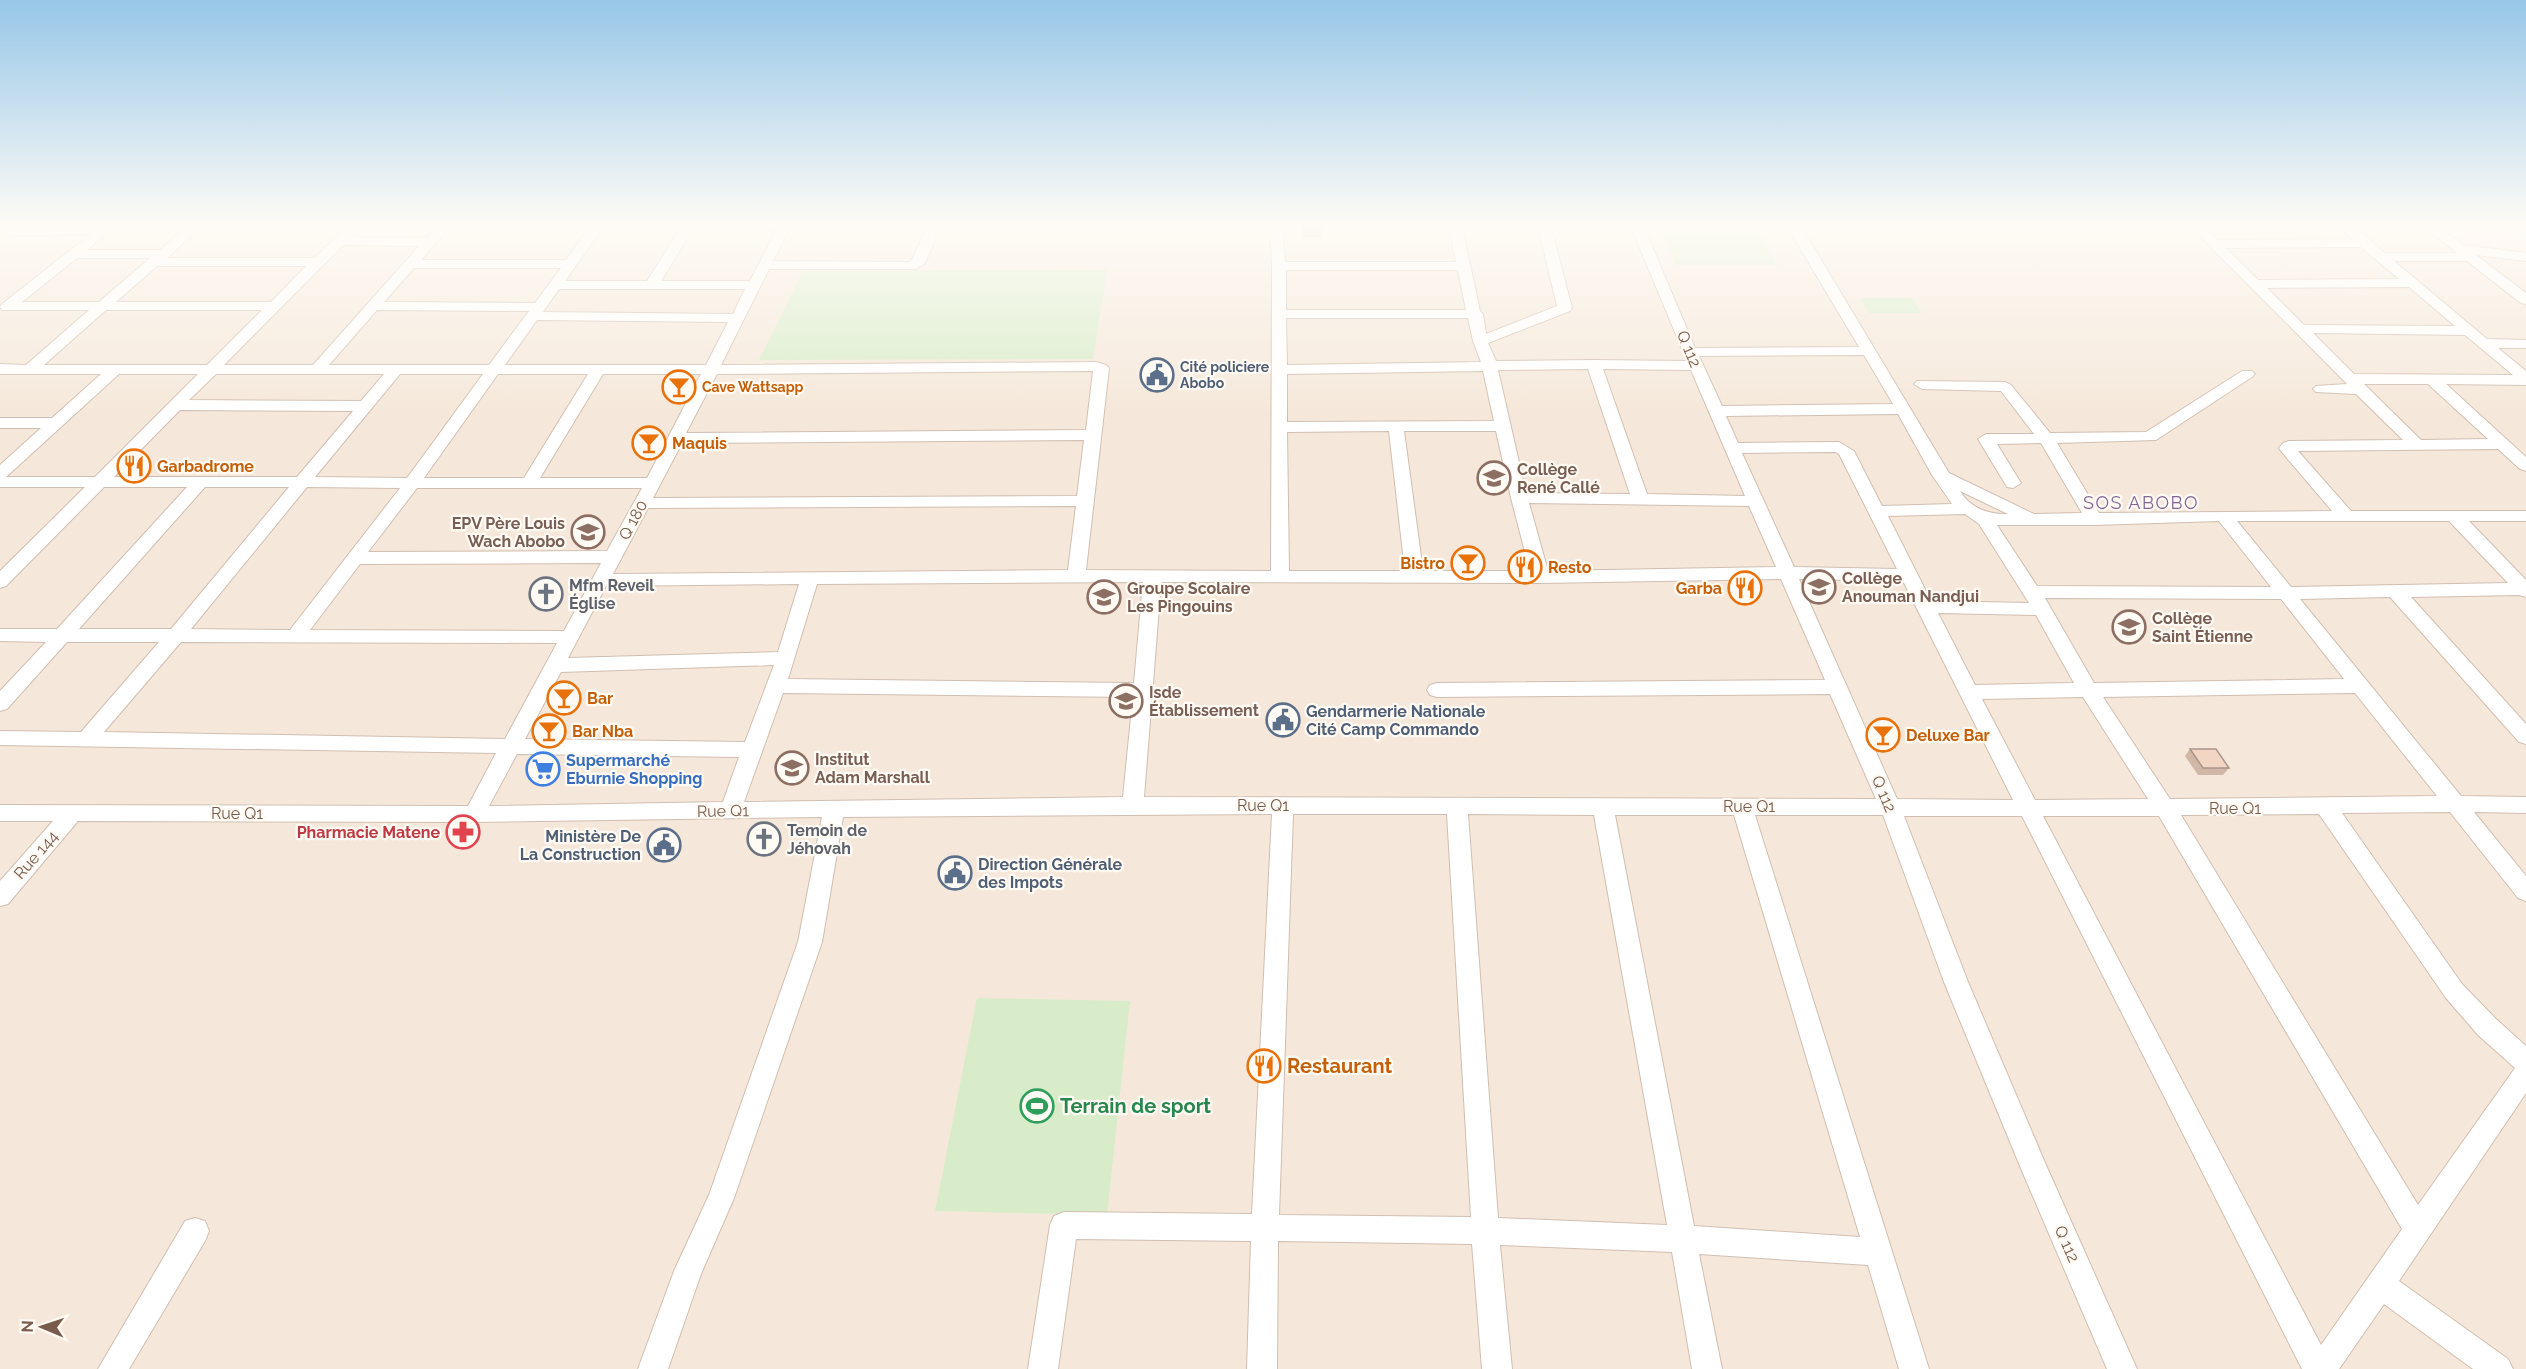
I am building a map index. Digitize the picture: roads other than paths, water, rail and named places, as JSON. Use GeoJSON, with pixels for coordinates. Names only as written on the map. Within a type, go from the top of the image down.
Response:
{"type":"FeatureCollection","features":[{"type":"Feature","properties":{"kind":"street"},"geometry":{"type":"LineString","coordinates":[[3,310],[33,287]]}},
{"type":"Feature","properties":{"kind":"street"},"geometry":{"type":"LineString","coordinates":[[30,369],[124,287]]}},
{"type":"Feature","properties":{"kind":"street"},"geometry":{"type":"LineString","coordinates":[[0,582],[294,287]]}},
{"type":"Feature","properties":{"kind":"street"},"geometry":{"type":"LineString","coordinates":[[318,368],[390,287]]}},
{"type":"Feature","properties":{"kind":"street"},"geometry":{"type":"LineString","coordinates":[[296,635],[412,483],[553,287]]}},
{"type":"Feature","properties":{"kind":"street","name":"Q 180"},"geometry":{"type":"LineString","coordinates":[[474,814],[653,483],[754,287]]}},
{"type":"Feature","properties":{"kind":"street"},"geometry":{"type":"LineString","coordinates":[[1279,287],[1280,577]]}},
{"type":"Feature","properties":{"kind":"street"},"geometry":{"type":"LineString","coordinates":[[1469,287],[1480,341],[1490,366],[1519,498],[1541,577]]}},
{"type":"Feature","properties":{"kind":"street"},"geometry":{"type":"LineString","coordinates":[[1480,341],[1564,308],[1559,287]]}},
{"type":"Feature","properties":{"kind":"street","name":"Q 112"},"geometry":{"type":"LineString","coordinates":[[1663,287],[1890,807],[1956,982],[2035,1172],[2122,1369]]}},
{"type":"Feature","properties":{"kind":"street"},"geometry":{"type":"LineString","coordinates":[[1831,287],[1956,500],[1985,520],[2037,601],[2088,690],[2165,808],[2418,1230]]}},
{"type":"Feature","properties":{"kind":"street"},"geometry":{"type":"LineString","coordinates":[[2256,287],[2417,445]]}},
{"type":"Feature","properties":{"kind":"street"},"geometry":{"type":"LineString","coordinates":[[2417,287],[2526,380]]}},
{"type":"Feature","properties":{"kind":"street"},"geometry":{"type":"LineString","coordinates":[[2509,287],[2526,300]]}},
{"type":"Feature","properties":{"kind":"street"},"geometry":{"type":"LineString","coordinates":[[3,310],[102,306],[276,306]]}},
{"type":"Feature","properties":{"kind":"street"},"geometry":{"type":"LineString","coordinates":[[372,306],[738,318]]}},
{"type":"Feature","properties":{"kind":"street"},"geometry":{"type":"LineString","coordinates":[[1278,314],[1476,314]]}},
{"type":"Feature","properties":{"kind":"street"},"geometry":{"type":"LineString","coordinates":[[2299,329],[2470,331]]}},
{"type":"Feature","properties":{"kind":"street"},"geometry":{"type":"LineString","coordinates":[[2485,343],[2526,344]]}},
{"type":"Feature","properties":{"kind":"street"},"geometry":{"type":"LineString","coordinates":[[1279,370],[1594,364],[1867,351]]}},
{"type":"Feature","properties":{"kind":"street"},"geometry":{"type":"LineString","coordinates":[[1594,364],[1640,499]]}},
{"type":"Feature","properties":{"kind":"street"},"geometry":{"type":"LineString","coordinates":[[0,369],[598,370],[1096,366],[1101,368],[1076,576]]}},
{"type":"Feature","properties":{"kind":"street"},"geometry":{"type":"LineString","coordinates":[[0,474],[116,368]]}},
{"type":"Feature","properties":{"kind":"street"},"geometry":{"type":"LineString","coordinates":[[87,740],[396,369]]}},
{"type":"Feature","properties":{"kind":"street"},"geometry":{"type":"LineString","coordinates":[[529,483],[598,370]]}},
{"type":"Feature","properties":{"kind":"street"},"geometry":{"type":"LineString","coordinates":[[2013,483],[1986,439],[2150,436],[2247,374]]}},
{"type":"Feature","properties":{"kind":"street"},"geometry":{"type":"LineString","coordinates":[[2433,380],[2526,466]]}},
{"type":"Feature","properties":{"kind":"street"},"geometry":{"type":"LineString","coordinates":[[2321,389],[2356,384],[2433,380],[2526,380]]}},
{"type":"Feature","properties":{"kind":"street"},"geometry":{"type":"LineString","coordinates":[[1922,384],[2000,385],[2006,388],[2045,437],[2095,520]]}},
{"type":"Feature","properties":{"kind":"street"},"geometry":{"type":"LineString","coordinates":[[177,405],[364,406]]}},
{"type":"Feature","properties":{"kind":"street"},"geometry":{"type":"LineString","coordinates":[[1717,411],[1902,409]]}},
{"type":"Feature","properties":{"kind":"street"},"geometry":{"type":"LineString","coordinates":[[0,423],[56,423]]}},
{"type":"Feature","properties":{"kind":"street"},"geometry":{"type":"LineString","coordinates":[[1278,427],[1504,426]]}},
{"type":"Feature","properties":{"kind":"street"},"geometry":{"type":"LineString","coordinates":[[1396,427],[1415,576]]}},
{"type":"Feature","properties":{"kind":"street"},"geometry":{"type":"LineString","coordinates":[[676,438],[1094,435]]}},
{"type":"Feature","properties":{"kind":"street"},"geometry":{"type":"LineString","coordinates":[[2347,517],[2287,448],[2289,446],[2502,444]]}},
{"type":"Feature","properties":{"kind":"street"},"geometry":{"type":"LineString","coordinates":[[1732,448],[1843,449],[2320,1369],[2526,1072]]}},
{"type":"Feature","properties":{"kind":"street"},"geometry":{"type":"LineString","coordinates":[[1940,475],[2034,520]]}},
{"type":"Feature","properties":{"kind":"street"},"geometry":{"type":"LineString","coordinates":[[0,482],[653,483]]}},
{"type":"Feature","properties":{"kind":"street"},"geometry":{"type":"LineString","coordinates":[[0,704],[201,482]]}},
{"type":"Feature","properties":{"kind":"street"},"geometry":{"type":"LineString","coordinates":[[1519,498],[1756,501]]}},
{"type":"Feature","properties":{"kind":"street"},"geometry":{"type":"LineString","coordinates":[[642,503],[1084,501]]}},
{"type":"Feature","properties":{"kind":"street"},"geometry":{"type":"LineString","coordinates":[[1876,511],[1965,508]]}},
{"type":"Feature","properties":{"kind":"street"},"geometry":{"type":"LineString","coordinates":[[2224,516],[2453,804],[2526,892]]}},
{"type":"Feature","properties":{"kind":"street"},"geometry":{"type":"LineString","coordinates":[[1985,520],[2095,520],[2224,516],[2526,516]]}},
{"type":"Feature","properties":{"kind":"street"},"geometry":{"type":"LineString","coordinates":[[2455,517],[2526,590]]}},
{"type":"Feature","properties":{"kind":"street"},"geometry":{"type":"LineString","coordinates":[[356,558],[613,557]]}},
{"type":"Feature","properties":{"kind":"street"},"geometry":{"type":"LineString","coordinates":[[601,580],[1076,576],[1541,577],[1787,573],[1908,574]]}},
{"type":"Feature","properties":{"kind":"street"},"geometry":{"type":"LineString","coordinates":[[1133,805],[1153,576]]}},
{"type":"Feature","properties":{"kind":"street"},"geometry":{"type":"LineString","coordinates":[[730,811],[786,658],[810,578]]}},
{"type":"Feature","properties":{"kind":"street"},"geometry":{"type":"LineString","coordinates":[[1925,607],[2286,593],[2526,590]]}},
{"type":"Feature","properties":{"kind":"street"},"geometry":{"type":"LineString","coordinates":[[2395,591],[2526,737]]}},
{"type":"Feature","properties":{"kind":"street"},"geometry":{"type":"LineString","coordinates":[[0,635],[571,637]]}},
{"type":"Feature","properties":{"kind":"street"},"geometry":{"type":"LineString","coordinates":[[555,664],[786,658]]}},
{"type":"Feature","properties":{"kind":"street"},"geometry":{"type":"LineString","coordinates":[[775,686],[1143,690]]}},
{"type":"Feature","properties":{"kind":"street"},"geometry":{"type":"LineString","coordinates":[[1967,692],[2359,686]]}},
{"type":"Feature","properties":{"kind":"street"},"geometry":{"type":"LineString","coordinates":[[1437,690],[1837,687]]}},
{"type":"Feature","properties":{"kind":"street"},"geometry":{"type":"LineString","coordinates":[[0,738],[752,750]]}},
{"type":"Feature","properties":{"kind":"street","name":"Rue Q1"},"geometry":{"type":"LineString","coordinates":[[0,813],[474,814],[1133,805],[2165,808],[2526,805]]}},
{"type":"Feature","properties":{"kind":"street"},"geometry":{"type":"LineString","coordinates":[[1262,1369],[1265,1228],[1283,805]]}},
{"type":"Feature","properties":{"kind":"street"},"geometry":{"type":"LineString","coordinates":[[1742,806],[1914,1369]]}},
{"type":"Feature","properties":{"kind":"street"},"geometry":{"type":"LineString","coordinates":[[1457,807],[1485,1231],[1497,1369]]}},
{"type":"Feature","properties":{"kind":"street"},"geometry":{"type":"LineString","coordinates":[[1603,807],[1707,1369]]}},
{"type":"Feature","properties":{"kind":"street"},"geometry":{"type":"LineString","coordinates":[[2326,807],[2454,991],[2487,1027],[2526,1062]]}},
{"type":"Feature","properties":{"kind":"street"},"geometry":{"type":"LineString","coordinates":[[653,1369],[688,1271],[722,1198],[810,942],[834,810]]}},
{"type":"Feature","properties":{"kind":"street","name":"Rue 144"},"geometry":{"type":"LineString","coordinates":[[0,897],[73,813]]}},
{"type":"Feature","properties":{"kind":"street"},"geometry":{"type":"LineString","coordinates":[[1042,1369],[1064,1226],[1485,1231],[1683,1239],[1879,1252]]}},
{"type":"Feature","properties":{"kind":"street"},"geometry":{"type":"LineString","coordinates":[[113,1369],[195,1231]]}},
{"type":"Feature","properties":{"kind":"street"},"geometry":{"type":"LineString","coordinates":[[2380,1284],[2498,1369]]}},
{"type":"Feature","properties":{"kind":"place","name":"Cité policiere Abobo"},"geometry":{"type":"Point","coordinates":[1157,375]}},
{"type":"Feature","properties":{"kind":"place","name":"Cave Wattsapp"},"geometry":{"type":"Point","coordinates":[679,387]}},
{"type":"Feature","properties":{"kind":"place","name":"Maquis"},"geometry":{"type":"Point","coordinates":[649,443]}},
{"type":"Feature","properties":{"kind":"place","name":"Garbadrome"},"geometry":{"type":"Point","coordinates":[134,466]}},
{"type":"Feature","properties":{"kind":"place","name":"Collège René Callé"},"geometry":{"type":"Point","coordinates":[1494,478]}},
{"type":"Feature","properties":{"kind":"place","name":"EPV Père Louis Wach Abobo"},"geometry":{"type":"Point","coordinates":[588,532]}},
{"type":"Feature","properties":{"kind":"place","name":"Bistro"},"geometry":{"type":"Point","coordinates":[1468,563]}},
{"type":"Feature","properties":{"kind":"place","name":"Resto"},"geometry":{"type":"Point","coordinates":[1525,567]}},
{"type":"Feature","properties":{"kind":"place","name":"Collège Anouman Nandjui"},"geometry":{"type":"Point","coordinates":[1819,587]}},
{"type":"Feature","properties":{"kind":"place","name":"Garba"},"geometry":{"type":"Point","coordinates":[1745,588]}},
{"type":"Feature","properties":{"kind":"place","name":"Mfm Reveil Église"},"geometry":{"type":"Point","coordinates":[546,594]}},
{"type":"Feature","properties":{"kind":"place","name":"Groupe Scolaire Les Pingouins"},"geometry":{"type":"Point","coordinates":[1104,597]}},
{"type":"Feature","properties":{"kind":"place","name":"Collège Saint Étienne"},"geometry":{"type":"Point","coordinates":[2129,627]}},
{"type":"Feature","properties":{"kind":"place","name":"Bar"},"geometry":{"type":"Point","coordinates":[564,698]}},
{"type":"Feature","properties":{"kind":"place","name":"Isde Établissement"},"geometry":{"type":"Point","coordinates":[1126,701]}},
{"type":"Feature","properties":{"kind":"place","name":"Gendarmerie Nationale Cité Camp Commando"},"geometry":{"type":"Point","coordinates":[1283,720]}},
{"type":"Feature","properties":{"kind":"place","name":"Bar Nba"},"geometry":{"type":"Point","coordinates":[549,731]}},
{"type":"Feature","properties":{"kind":"place","name":"Deluxe Bar"},"geometry":{"type":"Point","coordinates":[1883,735]}},
{"type":"Feature","properties":{"kind":"place","name":"Institut Adam Marshall"},"geometry":{"type":"Point","coordinates":[792,768]}},
{"type":"Feature","properties":{"kind":"place","name":"Supermarché Eburnie Shopping"},"geometry":{"type":"Point","coordinates":[543,769]}},
{"type":"Feature","properties":{"kind":"place","name":"Pharmacie Matene"},"geometry":{"type":"Point","coordinates":[463,832]}},
{"type":"Feature","properties":{"kind":"place","name":"Temoin de Jéhovah"},"geometry":{"type":"Point","coordinates":[764,839]}},
{"type":"Feature","properties":{"kind":"place","name":"Ministère De La Construction"},"geometry":{"type":"Point","coordinates":[664,845]}},
{"type":"Feature","properties":{"kind":"place","name":"Direction Générale des Impots"},"geometry":{"type":"Point","coordinates":[955,873]}},
{"type":"Feature","properties":{"kind":"place","name":"Restaurant"},"geometry":{"type":"Point","coordinates":[1264,1066]}},
{"type":"Feature","properties":{"kind":"place","name":"Terrain de sport"},"geometry":{"type":"Point","coordinates":[1037,1106]}},
{"type":"Feature","properties":{"kind":"district","name":"SOS ABOBO"},"geometry":{"type":"Point","coordinates":[2141,502]}}]}
